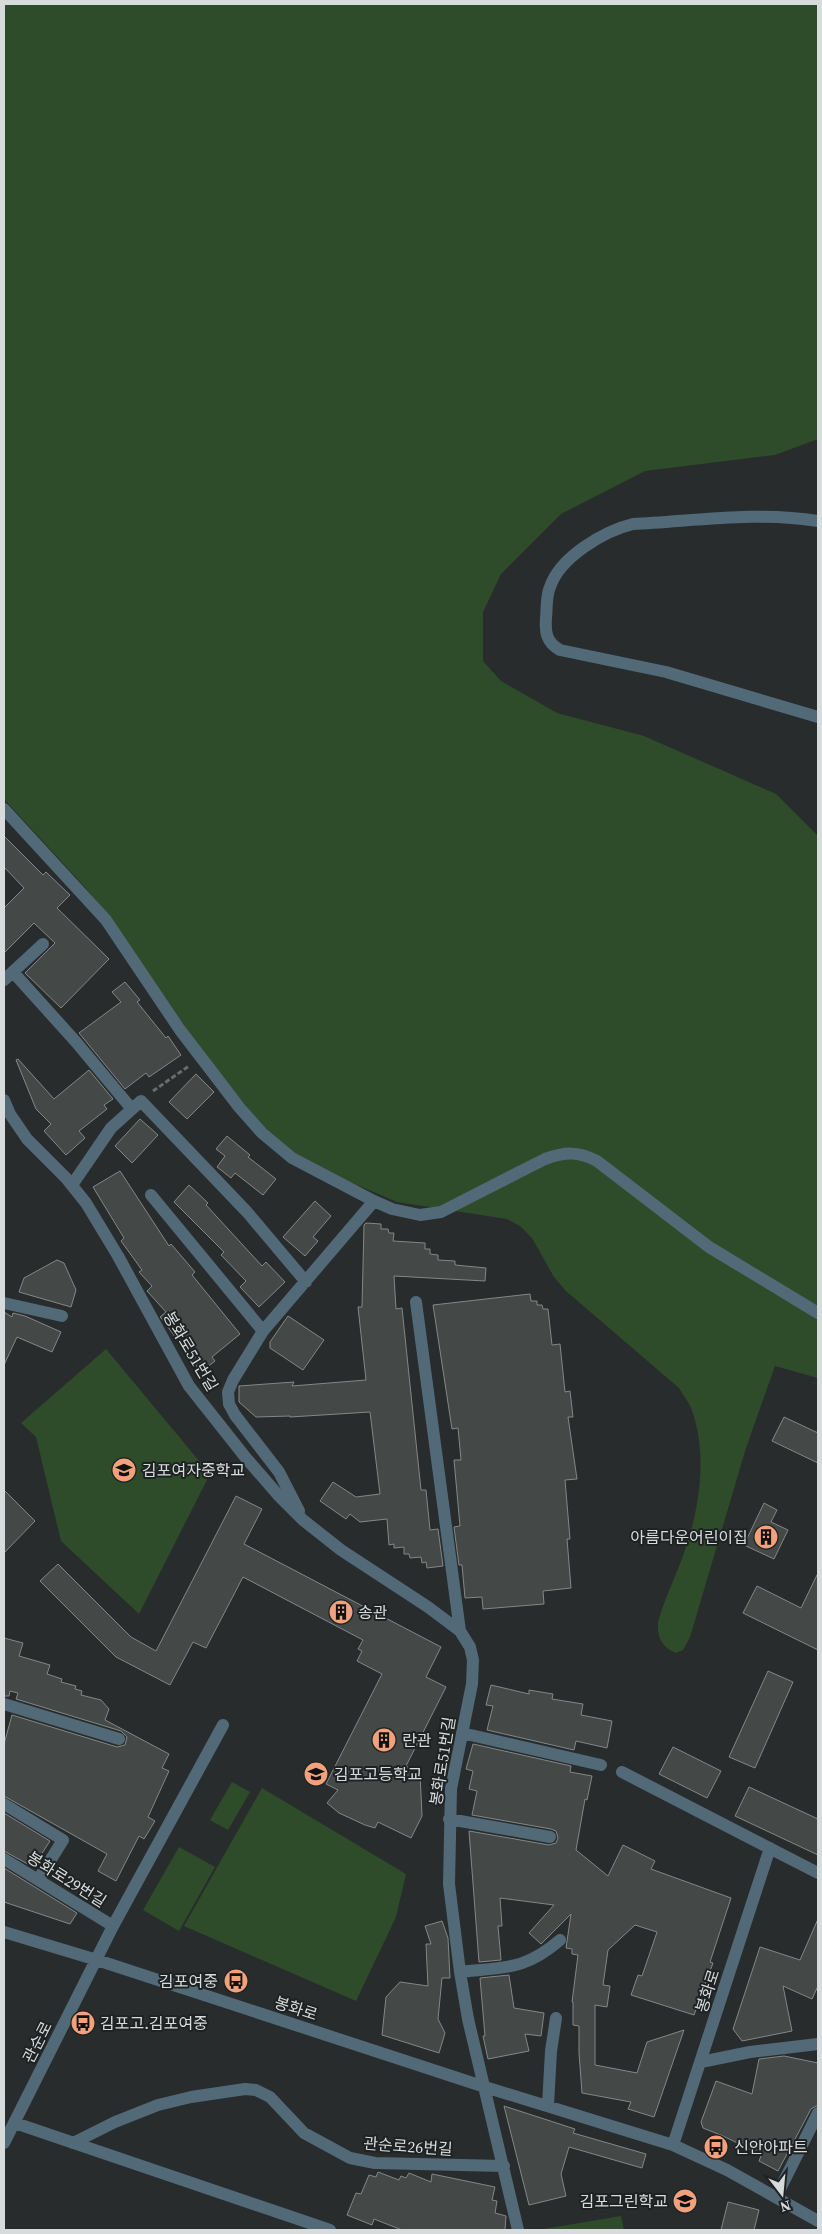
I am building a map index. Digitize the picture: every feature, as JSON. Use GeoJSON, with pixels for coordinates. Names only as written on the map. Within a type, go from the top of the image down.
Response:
{"type":"FeatureCollection","features":[{"type":"Feature","properties":{"kind":"street"},"geometry":{"type":"LineString","coordinates":[[818,522],[783,517],[751,517],[633,524],[618,528],[601,536],[581,551],[555,576],[549,588],[545,628],[547,638],[552,645],[560,650],[666,672],[818,717]]}},
{"type":"Feature","properties":{"kind":"street"},"geometry":{"type":"LineString","coordinates":[[4,809],[106,920],[200,1057],[245,1113],[276,1147],[310,1169],[374,1201],[408,1214],[430,1214],[442,1212],[545,1159],[559,1154],[580,1153],[596,1161],[709,1247],[818,1313]]}},
{"type":"Feature","properties":{"kind":"street"},"geometry":{"type":"LineString","coordinates":[[42,944],[9,976],[71,1035],[136,1104],[247,1212],[306,1282]]}},
{"type":"Feature","properties":{"kind":"street","name":"봉화로51번길"},"geometry":{"type":"LineString","coordinates":[[4,1100],[7,1114],[27,1139],[72,1185],[106,1235],[189,1386],[246,1458],[303,1520],[341,1550],[428,1607],[460,1631],[470,1647],[473,1660],[472,1684],[451,1789],[449,1884],[468,2019],[486,2087]]}},
{"type":"Feature","properties":{"kind":"street"},"geometry":{"type":"LineString","coordinates":[[72,1185],[111,1128],[136,1104]]}},
{"type":"Feature","properties":{"kind":"street"},"geometry":{"type":"LineString","coordinates":[[151,1195],[263,1331]]}},
{"type":"Feature","properties":{"kind":"street","name":"봉화로51번길"},"geometry":{"type":"LineString","coordinates":[[303,1520],[280,1472],[235,1415],[229,1404],[228,1392],[233,1380],[263,1331],[374,1201]]}},
{"type":"Feature","properties":{"kind":"street"},"geometry":{"type":"LineString","coordinates":[[416,1302],[460,1631]]}},
{"type":"Feature","properties":{"kind":"street"},"geometry":{"type":"LineString","coordinates":[[4,1303],[62,1316]]}},
{"type":"Feature","properties":{"kind":"street"},"geometry":{"type":"LineString","coordinates":[[4,1704],[118,1739]]}},
{"type":"Feature","properties":{"kind":"street"},"geometry":{"type":"LineString","coordinates":[[96,1960],[223,1725]]}},
{"type":"Feature","properties":{"kind":"street"},"geometry":{"type":"LineString","coordinates":[[462,1733],[601,1765]]}},
{"type":"Feature","properties":{"kind":"street"},"geometry":{"type":"LineString","coordinates":[[622,1772],[818,1873]]}},
{"type":"Feature","properties":{"kind":"street"},"geometry":{"type":"LineString","coordinates":[[4,1804],[63,1840],[38,1880]]}},
{"type":"Feature","properties":{"kind":"street"},"geometry":{"type":"LineString","coordinates":[[449,1819],[550,1837]]}},
{"type":"Feature","properties":{"kind":"street","name":"봉화로"},"geometry":{"type":"LineString","coordinates":[[673,2144],[770,1848]]}},
{"type":"Feature","properties":{"kind":"street","name":"봉화로29번길"},"geometry":{"type":"LineString","coordinates":[[4,1859],[113,1926]]}},
{"type":"Feature","properties":{"kind":"street","name":"봉화로"},"geometry":{"type":"LineString","coordinates":[[4,1932],[96,1960],[486,2087],[673,2144],[727,2170],[818,2221]]}},
{"type":"Feature","properties":{"kind":"street"},"geometry":{"type":"LineString","coordinates":[[460,1972],[521,1965],[543,1954],[560,1940]]}},
{"type":"Feature","properties":{"kind":"street","name":"관순로"},"geometry":{"type":"LineString","coordinates":[[4,2140],[96,1960]]}},
{"type":"Feature","properties":{"kind":"street"},"geometry":{"type":"LineString","coordinates":[[548,2105],[551,2051],[556,2018]]}},
{"type":"Feature","properties":{"kind":"street"},"geometry":{"type":"LineString","coordinates":[[701,2062],[750,2052],[818,2044]]}},
{"type":"Feature","properties":{"kind":"street"},"geometry":{"type":"LineString","coordinates":[[486,2087],[518,2230]]}},
{"type":"Feature","properties":{"kind":"street","name":"관순로26번길"},"geometry":{"type":"LineString","coordinates":[[72,2143],[115,2122],[158,2105],[191,2097],[244,2089],[256,2090],[270,2096],[304,2133],[350,2158],[375,2163],[504,2166]]}},
{"type":"Feature","properties":{"kind":"street"},"geometry":{"type":"LineString","coordinates":[[776,2197],[818,2113]]}},
{"type":"Feature","properties":{"kind":"street"},"geometry":{"type":"LineString","coordinates":[[14,2123],[330,2230]]}},
{"type":"Feature","properties":{"kind":"path"},"geometry":{"type":"LineString","coordinates":[[136,1104],[200,1057]]}},
{"type":"Feature","properties":{"kind":"green space"},"geometry":{"type":"Polygon","coordinates":[[[4,4],[818,4],[818,439],[775,455],[645,471],[561,514],[501,574],[483,612],[483,661],[501,681],[557,713],[644,736],[776,794],[818,836],[818,1378],[775,1366],[746,1448],[690,1637],[683,1650],[676,1653],[663,1645],[659,1637],[658,1622],[682,1559],[695,1516],[701,1461],[696,1425],[691,1408],[679,1388],[566,1291],[554,1277],[532,1238],[520,1226],[507,1219],[397,1202],[343,1179],[287,1149],[262,1125],[204,1055],[110,918],[83,885],[4,799],[4,4]]]}},
{"type":"Feature","properties":{"kind":"green space"},"geometry":{"type":"Polygon","coordinates":[[[106,1349],[210,1474],[139,1614],[61,1541],[36,1437],[21,1423],[106,1349]]]}},
{"type":"Feature","properties":{"kind":"green space"},"geometry":{"type":"Polygon","coordinates":[[[232,1782],[250,1792],[228,1830],[210,1820],[232,1782]]]}},
{"type":"Feature","properties":{"kind":"green space"},"geometry":{"type":"Polygon","coordinates":[[[262,1788],[406,1874],[396,1917],[356,2001],[184,1926],[262,1788]]]}},
{"type":"Feature","properties":{"kind":"green space"},"geometry":{"type":"Polygon","coordinates":[[[179,1847],[215,1867],[179,1931],[143,1910],[179,1847]]]}},
{"type":"Feature","properties":{"kind":"green space"},"geometry":{"type":"Polygon","coordinates":[[[621,2216],[624,2230],[544,2230],[544,2229],[621,2216]]]}},
{"type":"Feature","properties":{"kind":"building"},"geometry":{"type":"Polygon","coordinates":[[[4,836],[43,875],[46,872],[70,895],[57,908],[109,959],[61,1008],[25,973],[55,943],[34,923],[4,953],[4,908],[24,888],[4,867],[4,836]]]}},
{"type":"Feature","properties":{"kind":"building"},"geometry":{"type":"Polygon","coordinates":[[[125,982],[140,1000],[137,1002],[166,1038],[168,1036],[181,1055],[149,1077],[146,1073],[125,1089],[79,1033],[121,1002],[112,992],[125,982]]]}},
{"type":"Feature","properties":{"kind":"building"},"geometry":{"type":"Polygon","coordinates":[[[18,1059],[54,1099],[89,1070],[113,1099],[104,1105],[107,1109],[79,1131],[85,1138],[66,1155],[44,1131],[51,1124],[36,1109],[16,1060],[18,1059]]]}},
{"type":"Feature","properties":{"kind":"building"},"geometry":{"type":"Polygon","coordinates":[[[196,1074],[214,1092],[187,1119],[169,1102],[196,1074]]]}},
{"type":"Feature","properties":{"kind":"building"},"geometry":{"type":"Polygon","coordinates":[[[140,1119],[158,1135],[132,1163],[115,1146],[140,1119]]]}},
{"type":"Feature","properties":{"kind":"building"},"geometry":{"type":"Polygon","coordinates":[[[227,1136],[250,1155],[248,1157],[276,1179],[263,1195],[235,1173],[231,1178],[217,1167],[225,1156],[216,1149],[227,1136]]]}},
{"type":"Feature","properties":{"kind":"building"},"geometry":{"type":"Polygon","coordinates":[[[120,1171],[169,1246],[171,1244],[195,1272],[192,1275],[240,1334],[212,1357],[215,1361],[201,1372],[160,1317],[166,1312],[147,1291],[152,1286],[139,1272],[142,1270],[121,1241],[124,1238],[93,1187],[120,1171]]]}},
{"type":"Feature","properties":{"kind":"building"},"geometry":{"type":"Polygon","coordinates":[[[189,1185],[208,1203],[206,1205],[262,1266],[266,1262],[285,1282],[259,1307],[240,1287],[246,1281],[221,1255],[224,1252],[174,1202],[189,1185]]]}},
{"type":"Feature","properties":{"kind":"building"},"geometry":{"type":"Polygon","coordinates":[[[315,1201],[331,1216],[313,1237],[318,1241],[305,1256],[283,1237],[315,1201]]]}},
{"type":"Feature","properties":{"kind":"building"},"geometry":{"type":"Polygon","coordinates":[[[366,1223],[381,1224],[381,1229],[388,1229],[389,1233],[394,1233],[393,1241],[425,1243],[425,1249],[430,1249],[430,1254],[438,1255],[438,1260],[455,1261],[455,1265],[486,1268],[485,1281],[394,1276],[396,1309],[402,1308],[421,1490],[426,1490],[430,1530],[438,1529],[443,1566],[427,1568],[426,1562],[422,1563],[421,1557],[410,1558],[409,1554],[404,1554],[404,1547],[394,1548],[394,1544],[389,1545],[387,1519],[360,1522],[350,1514],[346,1519],[320,1501],[333,1482],[356,1497],[380,1494],[370,1412],[256,1417],[239,1402],[239,1386],[294,1382],[292,1386],[366,1380],[358,1307],[362,1307],[364,1225],[366,1223]]]}},
{"type":"Feature","properties":{"kind":"building"},"geometry":{"type":"Polygon","coordinates":[[[57,1260],[64,1263],[76,1290],[71,1307],[19,1292],[24,1278],[57,1260]]]}},
{"type":"Feature","properties":{"kind":"building"},"geometry":{"type":"Polygon","coordinates":[[[530,1294],[531,1301],[537,1301],[537,1305],[542,1305],[543,1309],[548,1309],[552,1345],[560,1344],[565,1392],[570,1391],[573,1417],[568,1417],[577,1479],[565,1480],[570,1539],[567,1539],[571,1588],[543,1591],[544,1604],[483,1609],[482,1597],[465,1598],[462,1565],[459,1565],[454,1527],[460,1526],[454,1460],[461,1460],[458,1428],[452,1429],[433,1305],[530,1294]]]}},
{"type":"Feature","properties":{"kind":"building"},"geometry":{"type":"Polygon","coordinates":[[[4,1312],[12,1317],[13,1313],[25,1316],[61,1332],[52,1352],[17,1337],[4,1365],[4,1312]]]}},
{"type":"Feature","properties":{"kind":"building"},"geometry":{"type":"Polygon","coordinates":[[[288,1316],[324,1340],[303,1370],[270,1348],[270,1342],[288,1316]]]}},
{"type":"Feature","properties":{"kind":"building"},"geometry":{"type":"Polygon","coordinates":[[[784,1417],[818,1433],[818,1463],[772,1441],[784,1417]]]}},
{"type":"Feature","properties":{"kind":"building"},"geometry":{"type":"Polygon","coordinates":[[[4,1490],[35,1521],[4,1553],[4,1490]]]}},
{"type":"Feature","properties":{"kind":"building"},"geometry":{"type":"Polygon","coordinates":[[[236,1496],[262,1509],[244,1544],[441,1647],[426,1677],[446,1687],[406,1766],[420,1773],[422,1816],[411,1838],[378,1822],[375,1828],[365,1825],[339,1813],[327,1803],[338,1790],[326,1784],[382,1674],[357,1661],[362,1651],[358,1649],[363,1640],[243,1577],[206,1648],[193,1642],[170,1685],[116,1657],[40,1581],[58,1564],[131,1637],[156,1651],[236,1496]]]}},
{"type":"Feature","properties":{"kind":"building","name":"아름다운어린이집"},"geometry":{"type":"Polygon","coordinates":[[[764,1503],[777,1510],[771,1522],[788,1530],[774,1559],[744,1545],[764,1503]]]}},
{"type":"Feature","properties":{"kind":"building"},"geometry":{"type":"Polygon","coordinates":[[[818,1573],[818,1650],[743,1613],[757,1586],[801,1608],[818,1573]]]}},
{"type":"Feature","properties":{"kind":"building"},"geometry":{"type":"Polygon","coordinates":[[[4,1638],[23,1643],[19,1656],[50,1665],[47,1674],[62,1679],[61,1682],[76,1686],[75,1689],[82,1691],[81,1695],[101,1700],[109,1709],[105,1720],[169,1754],[162,1768],[169,1771],[148,1817],[155,1821],[144,1839],[139,1836],[116,1881],[98,1871],[107,1854],[4,1796],[4,1744],[12,1715],[117,1747],[125,1745],[127,1737],[121,1731],[16,1699],[18,1693],[10,1691],[9,1696],[4,1696],[4,1638]]]}},
{"type":"Feature","properties":{"kind":"building"},"geometry":{"type":"Polygon","coordinates":[[[768,1671],[793,1682],[755,1768],[729,1757],[768,1671]]]}},
{"type":"Feature","properties":{"kind":"building"},"geometry":{"type":"Polygon","coordinates":[[[491,1685],[529,1694],[529,1690],[553,1694],[552,1699],[583,1704],[581,1715],[612,1721],[607,1748],[576,1741],[574,1750],[487,1730],[493,1706],[486,1705],[491,1685]]]}},
{"type":"Feature","properties":{"kind":"building"},"geometry":{"type":"Polygon","coordinates":[[[473,1744],[571,1766],[570,1772],[592,1776],[587,1800],[585,1799],[576,1850],[608,1876],[623,1845],[655,1861],[651,1869],[731,1898],[710,1962],[713,1963],[694,2015],[631,1995],[638,1975],[642,1976],[657,1932],[635,1925],[608,1950],[603,1985],[610,1986],[607,2007],[595,2005],[595,2065],[637,2073],[647,2042],[684,2030],[654,2117],[628,2109],[631,2102],[582,2093],[579,2026],[573,2025],[572,2002],[578,1955],[572,1954],[572,1949],[566,1948],[571,1914],[541,1944],[529,1933],[554,1905],[500,1898],[502,1926],[498,1926],[501,1960],[479,1962],[469,1831],[549,1845],[556,1843],[558,1838],[556,1831],[551,1829],[472,1815],[477,1791],[469,1789],[473,1771],[466,1769],[473,1744]]]}},
{"type":"Feature","properties":{"kind":"building"},"geometry":{"type":"Polygon","coordinates":[[[673,1747],[721,1771],[707,1798],[659,1774],[673,1747]]]}},
{"type":"Feature","properties":{"kind":"building"},"geometry":{"type":"Polygon","coordinates":[[[749,1787],[818,1819],[818,1855],[735,1816],[749,1787]]]}},
{"type":"Feature","properties":{"kind":"building"},"geometry":{"type":"Polygon","coordinates":[[[4,1813],[50,1841],[33,1867],[4,1851],[4,1813]]]}},
{"type":"Feature","properties":{"kind":"building"},"geometry":{"type":"Polygon","coordinates":[[[4,1868],[77,1913],[70,1924],[4,1902],[4,1868]]]}},
{"type":"Feature","properties":{"kind":"building"},"geometry":{"type":"Polygon","coordinates":[[[818,1919],[818,1986],[812,1999],[783,1986],[792,2031],[742,2041],[733,2029],[760,1947],[800,1960],[818,1919]]]}},
{"type":"Feature","properties":{"kind":"building"},"geometry":{"type":"Polygon","coordinates":[[[442,1921],[448,1938],[450,1978],[442,1978],[438,2019],[445,2033],[439,2053],[382,2035],[386,1997],[400,1982],[428,1986],[426,1944],[431,1944],[425,1926],[442,1921]]]}},
{"type":"Feature","properties":{"kind":"building"},"geometry":{"type":"Polygon","coordinates":[[[509,1975],[514,2008],[544,2013],[541,2036],[525,2034],[529,2051],[488,2059],[483,2036],[485,2036],[480,1978],[509,1975]]]}},
{"type":"Feature","properties":{"kind":"building"},"geometry":{"type":"Polygon","coordinates":[[[784,2056],[818,2063],[818,2105],[811,2109],[778,2171],[759,2161],[761,2156],[758,2153],[703,2128],[701,2122],[716,2081],[752,2094],[759,2059],[784,2056]]]}},
{"type":"Feature","properties":{"kind":"building"},"geometry":{"type":"Polygon","coordinates":[[[504,2106],[575,2129],[573,2133],[646,2154],[642,2168],[569,2147],[561,2174],[566,2196],[529,2205],[504,2106]]]}},
{"type":"Feature","properties":{"kind":"building"},"geometry":{"type":"Polygon","coordinates":[[[378,2172],[399,2180],[401,2176],[406,2178],[409,2173],[431,2182],[432,2174],[495,2187],[492,2200],[497,2201],[495,2213],[506,2216],[505,2230],[402,2230],[374,2219],[372,2225],[347,2215],[356,2193],[361,2194],[369,2175],[376,2177],[378,2172]]]}},
{"type":"Feature","properties":{"kind":"building"},"geometry":{"type":"Polygon","coordinates":[[[728,2202],[759,2210],[754,2230],[721,2230],[728,2202]]]}},
{"type":"Feature","properties":{"kind":"place","name":"김포여자중학교"},"geometry":{"type":"Point","coordinates":[124,1470]}},
{"type":"Feature","properties":{"kind":"place","name":"아름다운어린이집"},"geometry":{"type":"Point","coordinates":[766,1537]}},
{"type":"Feature","properties":{"kind":"place","name":"송관"},"geometry":{"type":"Point","coordinates":[341,1612]}},
{"type":"Feature","properties":{"kind":"place","name":"란관"},"geometry":{"type":"Point","coordinates":[384,1740]}},
{"type":"Feature","properties":{"kind":"place","name":"김포고등학교"},"geometry":{"type":"Point","coordinates":[316,1774]}},
{"type":"Feature","properties":{"kind":"place","name":"김포여중"},"geometry":{"type":"Point","coordinates":[236,1981]}},
{"type":"Feature","properties":{"kind":"place","name":"김포고.김포여중"},"geometry":{"type":"Point","coordinates":[83,2023]}},
{"type":"Feature","properties":{"kind":"place","name":"신안아파트"},"geometry":{"type":"Point","coordinates":[716,2147]}},
{"type":"Feature","properties":{"kind":"place","name":"김포그린학교"},"geometry":{"type":"Point","coordinates":[685,2201]}}]}
